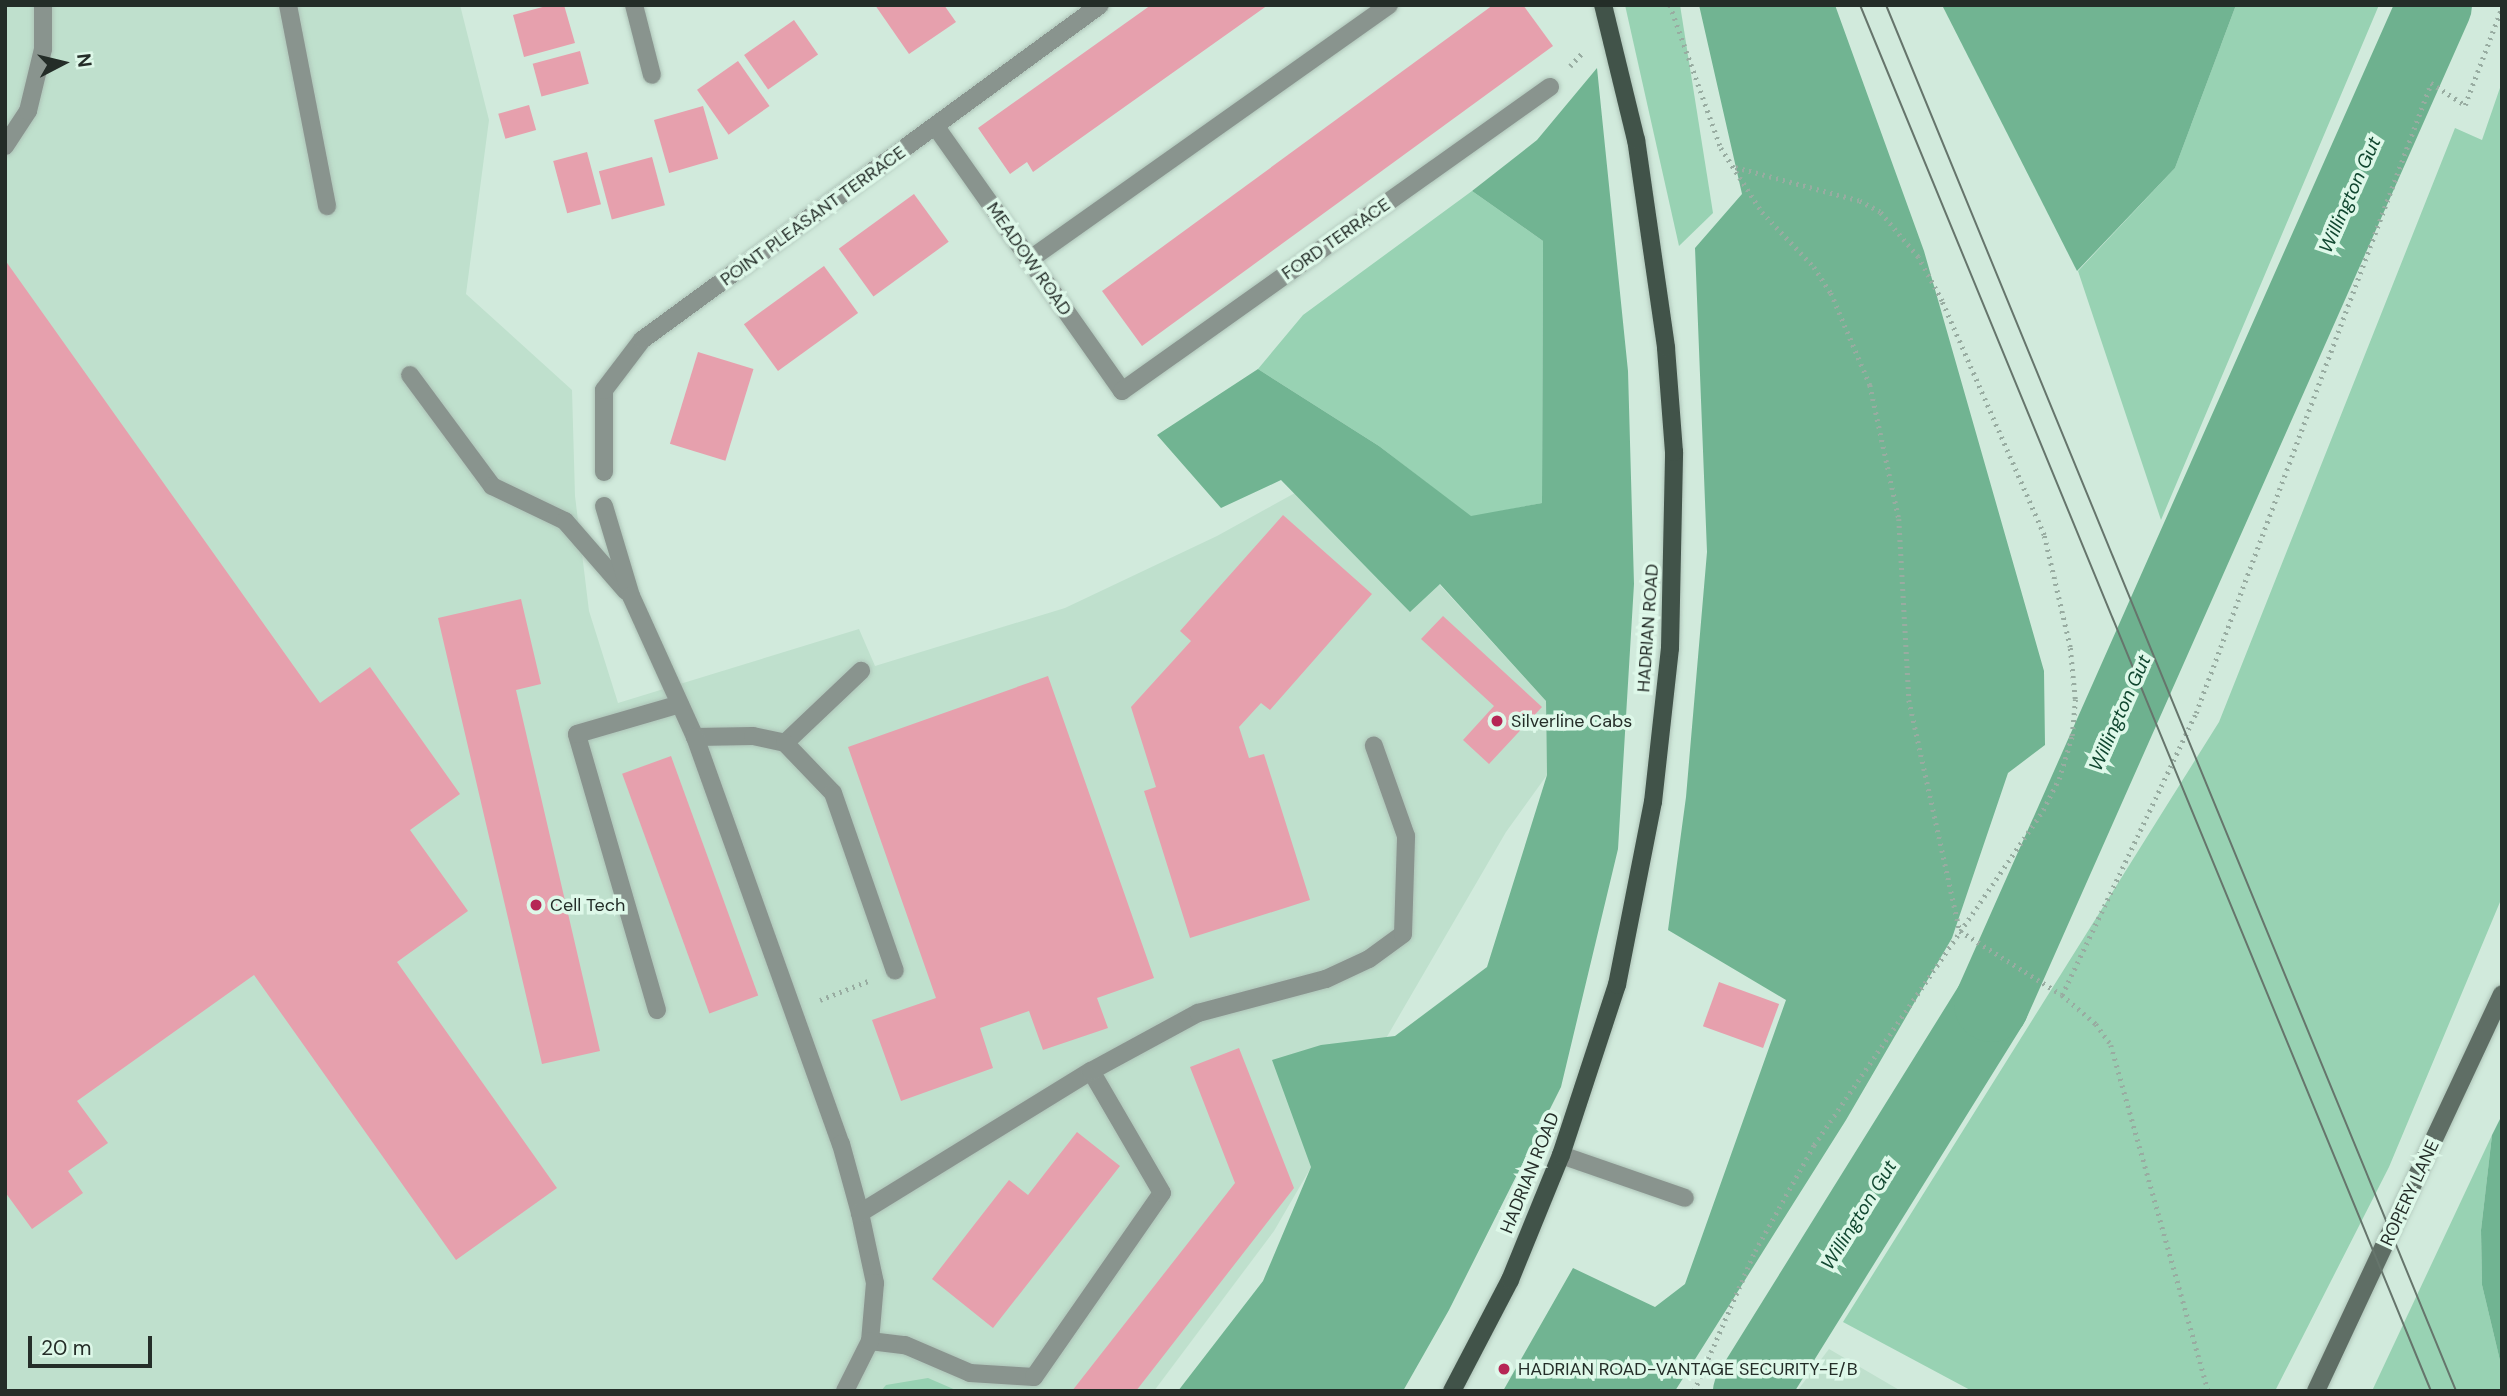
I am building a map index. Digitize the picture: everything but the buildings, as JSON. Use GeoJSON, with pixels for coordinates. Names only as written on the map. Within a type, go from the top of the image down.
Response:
{"type":"FeatureCollection","features":[{"type":"Feature","properties":{"kind":"main road","name":"HADRIAN ROAD"},"geometry":{"type":"LineString","coordinates":[[1452,1391],[1510,1280],[1561,1155],[1617,985],[1653,802],[1670,648],[1675,552],[1674,452],[1657,269],[1636,140],[1603,5]]}},
{"type":"Feature","properties":{"kind":"street"},"geometry":{"type":"LineString","coordinates":[[5,146],[28,111],[43,49],[43,5]]}},
{"type":"Feature","properties":{"kind":"street"},"geometry":{"type":"LineString","coordinates":[[288,5],[327,206]]}},
{"type":"Feature","properties":{"kind":"street","name":"POINT PLEASANT TERRACE"},"geometry":{"type":"LineString","coordinates":[[604,472],[604,390],[642,340],[1100,5]]}},
{"type":"Feature","properties":{"kind":"street"},"geometry":{"type":"LineString","coordinates":[[1029,260],[1389,5]]}},
{"type":"Feature","properties":{"kind":"street"},"geometry":{"type":"LineString","coordinates":[[638,6],[652,75]]}},
{"type":"Feature","properties":{"kind":"street","name":"FORD TERRACE"},"geometry":{"type":"LineString","coordinates":[[1122,391],[1550,87]]}},
{"type":"Feature","properties":{"kind":"street","name":"MEADOW ROAD"},"geometry":{"type":"LineString","coordinates":[[936,127],[1122,391]]}},
{"type":"Feature","properties":{"kind":"street"},"geometry":{"type":"LineString","coordinates":[[410,375],[492,486],[565,521],[631,596]]}},
{"type":"Feature","properties":{"kind":"street"},"geometry":{"type":"LineString","coordinates":[[604,506],[631,596],[695,737],[790,1012],[841,1144],[860,1213],[875,1283],[870,1341],[845,1391]]}},
{"type":"Feature","properties":{"kind":"street"},"geometry":{"type":"LineString","coordinates":[[785,743],[861,671]]}},
{"type":"Feature","properties":{"kind":"street"},"geometry":{"type":"LineString","coordinates":[[656,1010],[577,734],[680,704]]}},
{"type":"Feature","properties":{"kind":"street"},"geometry":{"type":"LineString","coordinates":[[695,737],[753,736],[785,743],[833,793],[895,971]]}},
{"type":"Feature","properties":{"kind":"street"},"geometry":{"type":"LineString","coordinates":[[860,1213],[1091,1071],[1198,1013],[1326,979],[1369,959],[1403,934],[1406,836],[1374,746]]}},
{"type":"Feature","properties":{"kind":"street","name":"ROPERY LANE"},"geometry":{"type":"LineString","coordinates":[[2316,1391],[2502,994]]}},
{"type":"Feature","properties":{"kind":"street"},"geometry":{"type":"LineString","coordinates":[[870,1341],[905,1345],[970,1373],[1034,1377],[1162,1193],[1091,1071]]}},
{"type":"Feature","properties":{"kind":"street"},"geometry":{"type":"LineString","coordinates":[[1561,1155],[1685,1198]]}},
{"type":"Feature","properties":{"kind":"path"},"geometry":{"type":"LineString","coordinates":[[1670,5],[1713,131],[1730,165],[1762,212],[1814,267],[1831,293],[1870,386],[1899,519],[1909,701],[1954,888],[1960,931],[2062,995],[2096,1024],[2119,1062],[2208,1391]]}},
{"type":"Feature","properties":{"kind":"path"},"geometry":{"type":"LineString","coordinates":[[2062,995],[2196,713],[2431,83],[2465,105],[2502,7]]}},
{"type":"Feature","properties":{"kind":"path"},"geometry":{"type":"LineString","coordinates":[[1550,87],[1609,25]]}},
{"type":"Feature","properties":{"kind":"path"},"geometry":{"type":"LineString","coordinates":[[1694,1391],[1755,1251],[1814,1145],[2043,810],[2059,779],[2072,736],[2075,699],[2070,647],[2044,535],[1942,301],[1899,231],[1880,212],[1859,201],[1730,165]]}},
{"type":"Feature","properties":{"kind":"path"},"geometry":{"type":"LineString","coordinates":[[790,1012],[895,971]]}},
{"type":"Feature","properties":{"kind":"shaded area"},"geometry":{"type":"Polygon","coordinates":[[[5,5],[460,5],[489,120],[466,294],[572,390],[575,496],[589,611],[618,703],[859,629],[875,666],[1065,608],[1217,536],[1304,488],[1410,611],[1439,584],[1546,701],[1547,775],[1506,832],[1274,1231],[1154,1391],[5,1391],[5,5]]]}},
{"type":"Feature","properties":{"kind":"shaded area"},"geometry":{"type":"Polygon","coordinates":[[[1829,1349],[1901,1391],[1797,1391],[1829,1349]]]}},
{"type":"Feature","properties":{"kind":"green space"},"geometry":{"type":"Polygon","coordinates":[[[1625,5],[1680,5],[1713,213],[1679,246],[1625,5]]]}},
{"type":"Feature","properties":{"kind":"green space"},"geometry":{"type":"Polygon","coordinates":[[[1699,5],[1835,5],[1924,251],[2044,671],[2045,745],[2008,773],[1952,938],[1846,1120],[1675,1391],[1503,1391],[1573,1268],[1655,1307],[1685,1284],[1786,1000],[1668,930],[1686,797],[1707,552],[1695,248],[1742,194],[1699,5]]]}},
{"type":"Feature","properties":{"kind":"green space"},"geometry":{"type":"Polygon","coordinates":[[[1942,5],[2236,5],[2175,168],[2077,271],[1942,5]]]}},
{"type":"Feature","properties":{"kind":"green space"},"geometry":{"type":"Polygon","coordinates":[[[2236,5],[2379,5],[2161,520],[2078,271],[2175,168],[2236,5]]]}},
{"type":"Feature","properties":{"kind":"green space"},"geometry":{"type":"Polygon","coordinates":[[[1597,68],[1628,371],[1634,584],[1618,849],[1561,1087],[1449,1310],[1403,1391],[1178,1391],[1263,1281],[1311,1167],[1272,1060],[1321,1045],[1395,1036],[1487,967],[1547,775],[1546,701],[1440,584],[1410,612],[1281,480],[1221,508],[1157,435],[1258,369],[1379,446],[1471,516],[1542,503],[1543,241],[1472,191],[1537,140],[1597,68]]]}},
{"type":"Feature","properties":{"kind":"green space"},"geometry":{"type":"Polygon","coordinates":[[[2502,82],[2500,902],[2389,1167],[2275,1391],[1972,1391],[1843,1322],[2219,722],[2455,128],[2482,140],[2502,82]]]}},
{"type":"Feature","properties":{"kind":"green space"},"geometry":{"type":"Polygon","coordinates":[[[1472,191],[1543,241],[1542,503],[1471,517],[1379,446],[1258,369],[1303,315],[1472,191]]]}},
{"type":"Feature","properties":{"kind":"green space"},"geometry":{"type":"Polygon","coordinates":[[[2502,1115],[2502,1369],[2482,1285],[2481,1230],[2492,1135],[2502,1115]]]}},
{"type":"Feature","properties":{"kind":"green space"},"geometry":{"type":"Polygon","coordinates":[[[2492,1135],[2481,1230],[2482,1285],[2502,1369],[2502,1391],[2372,1391],[2492,1135]]]}},
{"type":"Feature","properties":{"kind":"green space"},"geometry":{"type":"Polygon","coordinates":[[[928,1378],[958,1391],[881,1391],[886,1385],[928,1378]]]}},
{"type":"Feature","properties":{"kind":"waterway","name":"Willington Gut"},"geometry":{"type":"LineString","coordinates":[[1750,1391],[1991,1004],[2434,5]]}},
{"type":"Feature","properties":{"kind":"tram line"},"geometry":{"type":"LineString","coordinates":[[1860,5],[2431,1391]]}},
{"type":"Feature","properties":{"kind":"tram line"},"geometry":{"type":"LineString","coordinates":[[1886,5],[2456,1391]]}},
{"type":"Feature","properties":{"kind":"place","name":"Silverline Cabs"},"geometry":{"type":"Point","coordinates":[1497,721]}},
{"type":"Feature","properties":{"kind":"place","name":"Cell Tech"},"geometry":{"type":"Point","coordinates":[536,905]}},
{"type":"Feature","properties":{"kind":"place","name":"HADRIAN ROAD-VANTAGE SECURITY-E/B"},"geometry":{"type":"Point","coordinates":[1504,1369]}}]}
